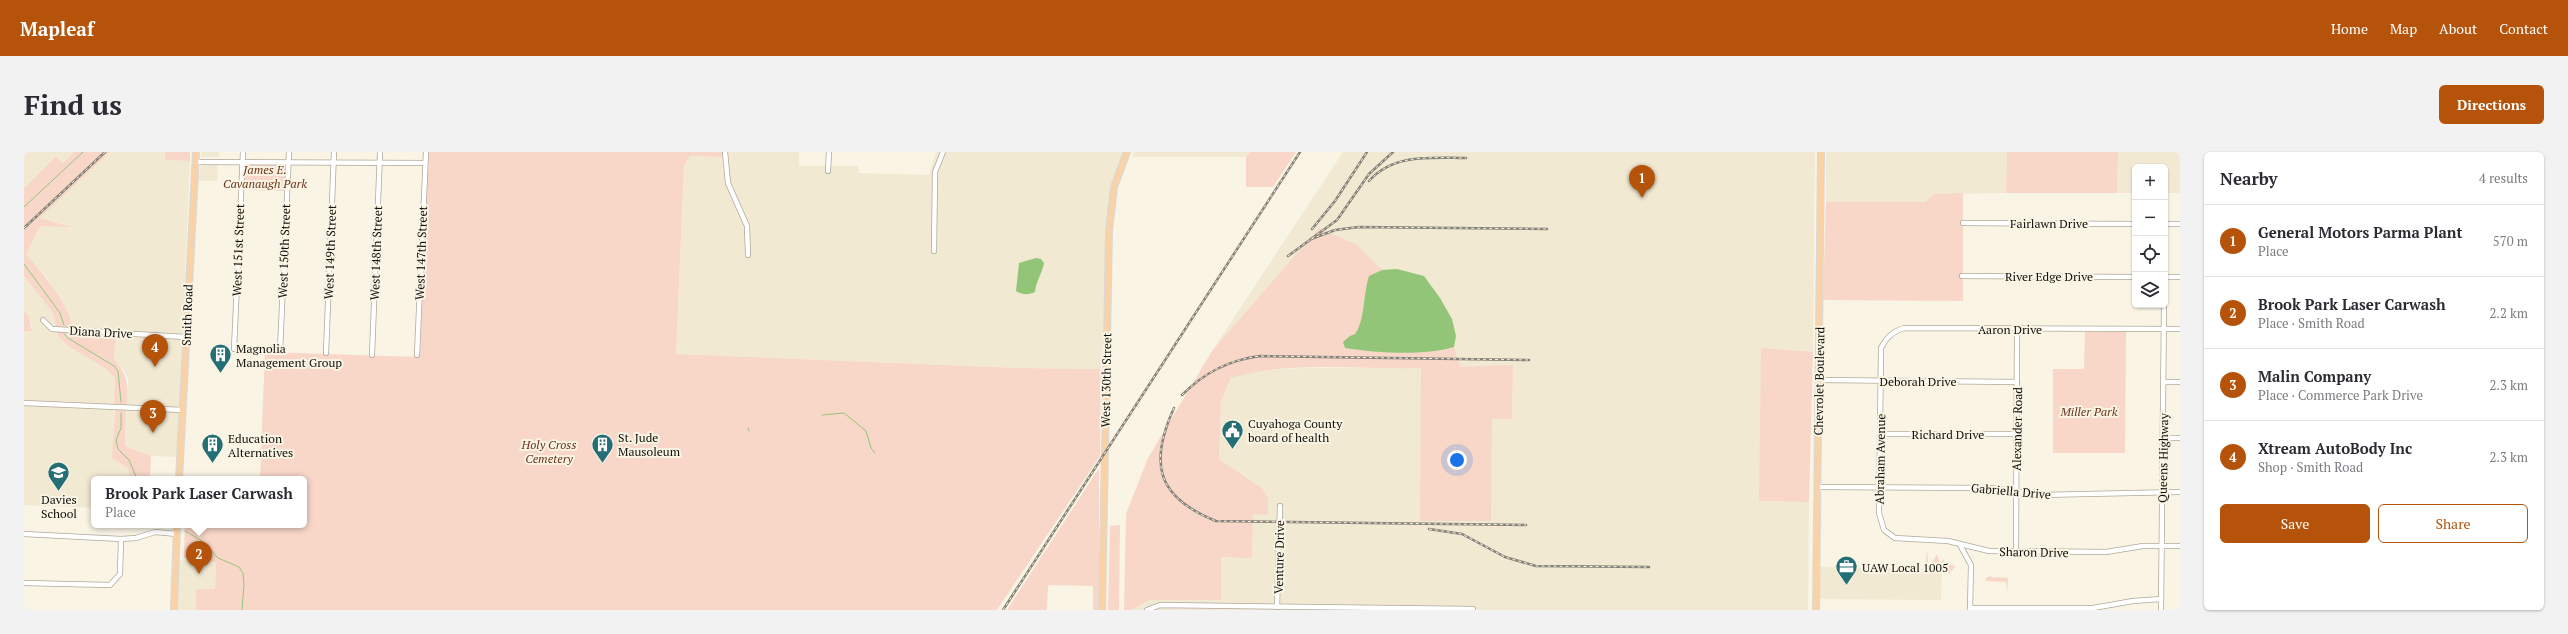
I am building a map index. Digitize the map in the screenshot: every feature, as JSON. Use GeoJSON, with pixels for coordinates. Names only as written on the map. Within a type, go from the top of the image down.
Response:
{"type":"FeatureCollection","features":[{"type":"Feature","properties":{"kind":"main road","name":"Smith Road"},"geometry":{"type":"LineString","coordinates":[[179,476],[196,152]]}},
{"type":"Feature","properties":{"kind":"main road","name":"West 130th Street"},"geometry":{"type":"LineString","coordinates":[[1102,610],[1109,225],[1114,187],[1127,152]]}},
{"type":"Feature","properties":{"kind":"main road","name":"Chevrolet Boulevard"},"geometry":{"type":"LineString","coordinates":[[1816,610],[1821,152]]}},
{"type":"Feature","properties":{"kind":"main road"},"geometry":{"type":"LineString","coordinates":[[174,610],[177,528]]}},
{"type":"Feature","properties":{"kind":"street","name":"West 151st Street"},"geometry":{"type":"LineString","coordinates":[[234,349],[243,152]]}},
{"type":"Feature","properties":{"kind":"street","name":"West 150th Street"},"geometry":{"type":"LineString","coordinates":[[280,351],[289,152]]}},
{"type":"Feature","properties":{"kind":"street","name":"West 149th Street"},"geometry":{"type":"LineString","coordinates":[[326,353],[334,152]]}},
{"type":"Feature","properties":{"kind":"street","name":"West 148th Street"},"geometry":{"type":"LineString","coordinates":[[372,355],[380,152]]}},
{"type":"Feature","properties":{"kind":"street","name":"West 147th Street"},"geometry":{"type":"LineString","coordinates":[[417,355],[426,152]]}},
{"type":"Feature","properties":{"kind":"street"},"geometry":{"type":"LineString","coordinates":[[725,152],[728,183],[748,226],[748,255]]}},
{"type":"Feature","properties":{"kind":"street"},"geometry":{"type":"LineString","coordinates":[[828,171],[829,152]]}},
{"type":"Feature","properties":{"kind":"street"},"geometry":{"type":"LineString","coordinates":[[934,251],[935,172],[943,152]]}},
{"type":"Feature","properties":{"kind":"street"},"geometry":{"type":"LineString","coordinates":[[195,162],[288,161],[425,163]]}},
{"type":"Feature","properties":{"kind":"street","name":"Fairlawn Drive"},"geometry":{"type":"LineString","coordinates":[[1963,223],[2132,224]]}},
{"type":"Feature","properties":{"kind":"street"},"geometry":{"type":"LineString","coordinates":[[2168,224],[2180,224]]}},
{"type":"Feature","properties":{"kind":"street","name":"River Edge Drive"},"geometry":{"type":"LineString","coordinates":[[1962,276],[2132,277]]}},
{"type":"Feature","properties":{"kind":"street"},"geometry":{"type":"LineString","coordinates":[[2168,277],[2180,277]]}},
{"type":"Feature","properties":{"kind":"street","name":"Queens Highway"},"geometry":{"type":"LineString","coordinates":[[2161,610],[2164,308]]}},
{"type":"Feature","properties":{"kind":"street","name":"Diana Drive"},"geometry":{"type":"LineString","coordinates":[[43,320],[52,329],[186,337]]}},
{"type":"Feature","properties":{"kind":"street","name":"Aaron Drive"},"geometry":{"type":"LineString","coordinates":[[1881,381],[1881,348],[1887,337],[1904,328],[2180,329]]}},
{"type":"Feature","properties":{"kind":"street","name":"Alexander Road"},"geometry":{"type":"LineString","coordinates":[[2016,552],[2017,329]]}},
{"type":"Feature","properties":{"kind":"street","name":"Deborah Drive"},"geometry":{"type":"LineString","coordinates":[[1819,380],[2017,382]]}},
{"type":"Feature","properties":{"kind":"street","name":"Abraham Avenue"},"geometry":{"type":"LineString","coordinates":[[1881,381],[1879,518],[1882,526],[1889,535]]}},
{"type":"Feature","properties":{"kind":"street"},"geometry":{"type":"LineString","coordinates":[[2164,382],[2180,382]]}},
{"type":"Feature","properties":{"kind":"street"},"geometry":{"type":"LineString","coordinates":[[24,403],[183,410]]}},
{"type":"Feature","properties":{"kind":"street","name":"Richard Drive"},"geometry":{"type":"LineString","coordinates":[[1880,434],[2016,434]]}},
{"type":"Feature","properties":{"kind":"street"},"geometry":{"type":"LineString","coordinates":[[2162,438],[2180,438]]}},
{"type":"Feature","properties":{"kind":"street","name":"Gabriella Drive"},"geometry":{"type":"LineString","coordinates":[[1818,487],[1991,488],[2039,495],[2093,496],[2180,492]]}},
{"type":"Feature","properties":{"kind":"street","name":"Venture Drive"},"geometry":{"type":"LineString","coordinates":[[1278,607],[1280,506]]}},
{"type":"Feature","properties":{"kind":"street"},"geometry":{"type":"LineString","coordinates":[[24,534],[121,539],[136,538],[155,532],[177,534]]}},
{"type":"Feature","properties":{"kind":"street","name":"Sharon Drive"},"geometry":{"type":"LineString","coordinates":[[1889,535],[1900,540],[1943,540],[1989,551],[2106,552],[2161,546],[2180,546]]}},
{"type":"Feature","properties":{"kind":"street"},"geometry":{"type":"LineString","coordinates":[[24,583],[110,585],[120,574],[121,539]]}},
{"type":"Feature","properties":{"kind":"street"},"geometry":{"type":"LineString","coordinates":[[1960,545],[1971,565],[1970,609],[2094,608],[2133,601],[2161,599]]}},
{"type":"Feature","properties":{"kind":"street"},"geometry":{"type":"LineString","coordinates":[[1147,610],[1160,605],[1473,609]]}},
{"type":"Feature","properties":{"kind":"shaded area"},"geometry":{"type":"Polygon","coordinates":[[[24,152],[74,152],[63,163],[56,156],[24,188],[24,152]]]}},
{"type":"Feature","properties":{"kind":"shaded area"},"geometry":{"type":"Polygon","coordinates":[[[110,152],[165,152],[165,160],[190,161],[177,457],[151,456],[125,446],[128,380],[124,370],[114,359],[116,335],[73,332],[73,324],[48,280],[26,254],[40,226],[70,226],[40,218],[110,152]]]}},
{"type":"Feature","properties":{"kind":"shaded area"},"geometry":{"type":"Polygon","coordinates":[[[201,152],[219,152],[219,157],[201,157],[201,152]]]}},
{"type":"Feature","properties":{"kind":"shaded area"},"geometry":{"type":"Polygon","coordinates":[[[723,152],[799,152],[799,166],[858,166],[859,173],[929,175],[936,152],[1125,152],[1110,197],[1101,369],[1017,368],[676,354],[684,166],[690,156],[723,157],[723,152]]]}},
{"type":"Feature","properties":{"kind":"shaded area"},"geometry":{"type":"Polygon","coordinates":[[[1134,152],[1250,152],[1246,157],[1132,157],[1134,152]]]}},
{"type":"Feature","properties":{"kind":"shaded area"},"geometry":{"type":"Polygon","coordinates":[[[1343,152],[1815,152],[1813,352],[1787,352],[1759,501],[1809,502],[1808,610],[1132,610],[1149,600],[1221,600],[1221,557],[1252,557],[1253,514],[1262,488],[1219,459],[1221,401],[1231,378],[1255,371],[1305,368],[1405,368],[1212,351],[1343,152]],[[1513,365],[1493,419],[1512,419],[1513,365]]]}},
{"type":"Feature","properties":{"kind":"shaded area"},"geometry":{"type":"Polygon","coordinates":[[[1826,152],[2007,152],[2006,193],[1934,194],[1925,202],[1826,202],[1826,152]]]}},
{"type":"Feature","properties":{"kind":"shaded area"},"geometry":{"type":"Polygon","coordinates":[[[2118,152],[2180,152],[2180,193],[2168,193],[2168,164],[2132,164],[2132,193],[2117,193],[2118,152]]]}},
{"type":"Feature","properties":{"kind":"shaded area"},"geometry":{"type":"Polygon","coordinates":[[[218,163],[217,181],[198,181],[201,164],[218,163]]]}},
{"type":"Feature","properties":{"kind":"shaded area"},"geometry":{"type":"Polygon","coordinates":[[[1036,258],[1041,259],[1044,263],[1035,292],[1026,294],[1016,291],[1019,263],[1036,258]]]}},
{"type":"Feature","properties":{"kind":"shaded area"},"geometry":{"type":"Polygon","coordinates":[[[1397,269],[1424,276],[1440,298],[1452,319],[1456,336],[1454,347],[1415,353],[1345,348],[1343,342],[1355,334],[1361,322],[1369,276],[1382,270],[1397,269]]]}},
{"type":"Feature","properties":{"kind":"shaded area"},"geometry":{"type":"Polygon","coordinates":[[[24,276],[53,313],[58,336],[68,346],[105,368],[115,378],[113,458],[128,468],[130,476],[91,476],[91,508],[24,505],[24,331],[32,331],[32,325],[29,316],[24,311],[24,276]]]}},
{"type":"Feature","properties":{"kind":"shaded area"},"geometry":{"type":"Polygon","coordinates":[[[177,560],[211,561],[216,563],[215,589],[196,589],[196,610],[175,610],[177,560]]]}},
{"type":"Feature","properties":{"kind":"shaded area"},"geometry":{"type":"Polygon","coordinates":[[[1820,567],[1942,569],[1941,600],[1820,599],[1820,567]]]}},
{"type":"Feature","properties":{"kind":"green space"},"geometry":{"type":"Polygon","coordinates":[[[74,152],[110,152],[40,218],[72,227],[40,226],[26,254],[62,302],[72,322],[73,332],[116,335],[114,359],[125,375],[127,405],[114,404],[115,378],[105,368],[68,346],[58,336],[53,313],[24,276],[24,188],[56,156],[63,163],[74,152]]]}},
{"type":"Feature","properties":{"kind":"green space"},"geometry":{"type":"Polygon","coordinates":[[[165,152],[190,152],[190,161],[165,160],[165,152]]]}},
{"type":"Feature","properties":{"kind":"green space","name":"Holy Cross Cemetery"},"geometry":{"type":"Polygon","coordinates":[[[429,152],[723,152],[723,157],[690,156],[684,166],[676,354],[1017,368],[1101,369],[1100,456],[997,610],[196,610],[196,589],[215,589],[216,563],[211,561],[190,562],[184,557],[185,528],[307,528],[307,476],[260,476],[265,352],[420,357],[429,152]]]}},
{"type":"Feature","properties":{"kind":"green space"},"geometry":{"type":"Polygon","coordinates":[[[1250,152],[1296,152],[1273,187],[1246,187],[1246,157],[1250,152]]]}},
{"type":"Feature","properties":{"kind":"green space"},"geometry":{"type":"Polygon","coordinates":[[[2007,152],[2118,152],[2117,193],[2006,193],[2007,152]]]}},
{"type":"Feature","properties":{"kind":"green space","name":"James E. Cavanaugh Park"},"geometry":{"type":"Polygon","coordinates":[[[242,161],[288,161],[287,191],[241,190],[242,161]]]}},
{"type":"Feature","properties":{"kind":"green space"},"geometry":{"type":"Polygon","coordinates":[[[1963,193],[1963,301],[1823,300],[1826,202],[1925,202],[1934,194],[1963,193]]]}},
{"type":"Feature","properties":{"kind":"green space"},"geometry":{"type":"Polygon","coordinates":[[[1319,228],[1357,245],[1382,270],[1369,277],[1361,322],[1355,334],[1440,351],[1454,347],[1460,367],[1513,365],[1512,419],[1492,419],[1491,521],[1420,521],[1421,368],[1302,367],[1254,372],[1231,378],[1221,401],[1219,459],[1262,488],[1268,498],[1268,515],[1253,514],[1252,558],[1221,557],[1221,600],[1149,600],[1132,610],[1124,610],[1126,514],[1148,458],[1212,351],[1319,228]]]}},
{"type":"Feature","properties":{"kind":"green space"},"geometry":{"type":"Polygon","coordinates":[[[24,311],[29,316],[32,331],[24,331],[24,311]]]}},
{"type":"Feature","properties":{"kind":"green space","name":"Miller Park"},"geometry":{"type":"Polygon","coordinates":[[[2085,332],[2126,332],[2125,453],[2053,453],[2053,369],[2084,369],[2085,332]]]}},
{"type":"Feature","properties":{"kind":"green space"},"geometry":{"type":"Polygon","coordinates":[[[1761,348],[1813,352],[1809,502],[1759,501],[1761,348]]]}},
{"type":"Feature","properties":{"kind":"green space"},"geometry":{"type":"Polygon","coordinates":[[[115,410],[126,410],[125,446],[151,456],[150,476],[130,476],[128,468],[112,458],[115,410]]]}},
{"type":"Feature","properties":{"kind":"green space"},"geometry":{"type":"Polygon","coordinates":[[[1099,468],[1099,610],[1093,610],[1093,586],[1048,585],[1047,610],[1007,610],[1099,468]]]}},
{"type":"Feature","properties":{"kind":"green space"},"geometry":{"type":"Polygon","coordinates":[[[1120,525],[1119,610],[1108,610],[1110,526],[1120,525]]]}},
{"type":"Feature","properties":{"kind":"green space"},"geometry":{"type":"Polygon","coordinates":[[[1927,549],[1928,564],[1930,567],[1937,554],[1940,564],[1944,559],[1944,565],[1953,565],[1955,567],[1949,574],[1936,569],[1925,571],[1927,549]]]}},
{"type":"Feature","properties":{"kind":"green space"},"geometry":{"type":"Polygon","coordinates":[[[1990,576],[1994,578],[2008,578],[2007,593],[2006,582],[1986,581],[1986,578],[1990,576]]]}},
{"type":"Feature","properties":{"kind":"waterway"},"geometry":{"type":"LineString","coordinates":[[24,207],[83,152]]}},
{"type":"Feature","properties":{"kind":"waterway"},"geometry":{"type":"LineString","coordinates":[[24,264],[60,313],[64,325]]}},
{"type":"Feature","properties":{"kind":"waterway"},"geometry":{"type":"LineString","coordinates":[[64,334],[68,338],[114,366],[118,371],[121,402]]}},
{"type":"Feature","properties":{"kind":"waterway"},"geometry":{"type":"LineString","coordinates":[[121,413],[121,428],[116,440],[118,449],[129,460],[136,476]]}},
{"type":"Feature","properties":{"kind":"waterway"},"geometry":{"type":"LineString","coordinates":[[822,415],[844,413],[866,431],[871,448],[875,453]]}},
{"type":"Feature","properties":{"kind":"waterway"},"geometry":{"type":"LineString","coordinates":[[185,531],[202,541],[218,558],[239,567],[243,573],[244,585],[242,610]]}},
{"type":"Feature","properties":{"kind":"railway"},"geometry":{"type":"LineString","coordinates":[[24,228],[105,152]]}},
{"type":"Feature","properties":{"kind":"railway"},"geometry":{"type":"LineString","coordinates":[[1003,610],[1300,152]]}},
{"type":"Feature","properties":{"kind":"railway"},"geometry":{"type":"LineString","coordinates":[[1312,229],[1335,201],[1367,152]]}},
{"type":"Feature","properties":{"kind":"railway"},"geometry":{"type":"LineString","coordinates":[[1288,256],[1337,220],[1369,174],[1393,152]]}},
{"type":"Feature","properties":{"kind":"railway"},"geometry":{"type":"LineString","coordinates":[[1369,181],[1379,172],[1402,161],[1427,158],[1466,158]]}},
{"type":"Feature","properties":{"kind":"railway"},"geometry":{"type":"LineString","coordinates":[[1311,239],[1335,230],[1359,227],[1547,229]]}},
{"type":"Feature","properties":{"kind":"railway"},"geometry":{"type":"LineString","coordinates":[[1182,395],[1199,380],[1217,369],[1227,364],[1260,356],[1529,360]]}},
{"type":"Feature","properties":{"kind":"railway"},"geometry":{"type":"LineString","coordinates":[[1174,408],[1166,428],[1162,445],[1160,462],[1163,476],[1170,489],[1181,501],[1196,512],[1216,521],[1526,525]]}},
{"type":"Feature","properties":{"kind":"railway"},"geometry":{"type":"LineString","coordinates":[[1429,529],[1462,534],[1505,557],[1536,566],[1649,567]]}},
{"type":"Feature","properties":{"kind":"place","name":"General Motors Parma Plant"},"geometry":{"type":"Point","coordinates":[1642,198]}},
{"type":"Feature","properties":{"kind":"place","name":"Xtream AutoBody Inc"},"geometry":{"type":"Point","coordinates":[155,367]}},
{"type":"Feature","properties":{"kind":"place","name":"Magnolia Management Group"},"geometry":{"type":"Point","coordinates":[221,374]}},
{"type":"Feature","properties":{"kind":"place","name":"Malin Company"},"geometry":{"type":"Point","coordinates":[153,433]}},
{"type":"Feature","properties":{"kind":"place","name":"Cuyahoga County board of health"},"geometry":{"type":"Point","coordinates":[1232,450]}},
{"type":"Feature","properties":{"kind":"place","name":"Education Alternatives"},"geometry":{"type":"Point","coordinates":[213,464]}},
{"type":"Feature","properties":{"kind":"place","name":"St. Jude Mausoleum"},"geometry":{"type":"Point","coordinates":[602,464]}},
{"type":"Feature","properties":{"kind":"place","name":"Davies School"},"geometry":{"type":"Point","coordinates":[59,492]}},
{"type":"Feature","properties":{"kind":"place","name":"Brook Park Laser Carwash"},"geometry":{"type":"Point","coordinates":[199,574]}},
{"type":"Feature","properties":{"kind":"place","name":"UAW Local 1005"},"geometry":{"type":"Point","coordinates":[1846,586]}}]}
